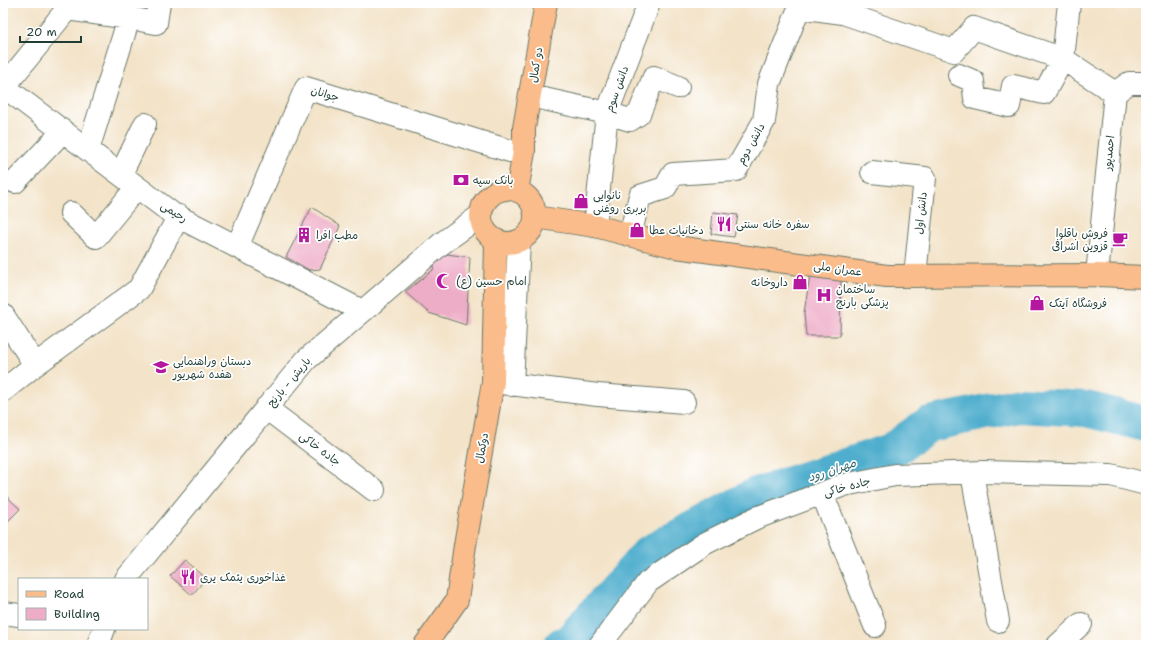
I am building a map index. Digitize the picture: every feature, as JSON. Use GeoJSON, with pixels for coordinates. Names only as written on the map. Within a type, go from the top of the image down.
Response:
{"type":"FeatureCollection","features":[{"type":"Feature","properties":{"kind":"main road","name":"دو کمال"},"geometry":{"type":"LineString","coordinates":[[509,190],[524,152],[524,128],[546,3]]}},
{"type":"Feature","properties":{"kind":"main road","name":"دو کمال"},"geometry":{"type":"LineString","coordinates":[[509,190],[510,151],[524,128]]}},
{"type":"Feature","properties":{"kind":"main road"},"geometry":{"type":"LineString","coordinates":[[509,190],[527,197],[533,206],[535,218],[530,232],[519,241],[508,243],[496,241],[488,234],[483,225],[481,215],[484,204],[492,195],[509,190]]}},
{"type":"Feature","properties":{"kind":"main road","name":"عمران ملی"},"geometry":{"type":"LineString","coordinates":[[535,218],[595,226],[676,247],[887,276],[1097,275],[1146,277]]}},
{"type":"Feature","properties":{"kind":"main road","name":"دوکمال"},"geometry":{"type":"LineString","coordinates":[[426,645],[457,600],[465,545],[502,384],[496,241]]}},
{"type":"Feature","properties":{"kind":"street"},"geometry":{"type":"LineString","coordinates":[[3,86],[67,9],[156,23],[159,3]]}},
{"type":"Feature","properties":{"kind":"street","name":"دانش سوم"},"geometry":{"type":"LineString","coordinates":[[595,226],[608,112],[649,3]]}},
{"type":"Feature","properties":{"kind":"street"},"geometry":{"type":"LineString","coordinates":[[959,75],[973,81],[975,98],[1009,106],[1013,86],[1044,93],[1063,59],[1069,3]]}},
{"type":"Feature","properties":{"kind":"street"},"geometry":{"type":"LineString","coordinates":[[800,5],[843,13],[954,51],[974,28],[1063,59],[1115,93],[1129,82],[1146,83]]}},
{"type":"Feature","properties":{"kind":"street","name":"دانش دوم"},"geometry":{"type":"LineString","coordinates":[[630,235],[640,196],[665,188],[673,174],[736,170],[764,121],[769,84],[800,5]]}},
{"type":"Feature","properties":{"kind":"street"},"geometry":{"type":"LineString","coordinates":[[88,150],[129,18]]}},
{"type":"Feature","properties":{"kind":"street"},"geometry":{"type":"LineString","coordinates":[[544,99],[608,112],[630,120],[639,114],[654,77],[678,87]]}},
{"type":"Feature","properties":{"kind":"street","name":"رحیمی"},"geometry":{"type":"LineString","coordinates":[[3,86],[173,214],[180,216],[362,312]]}},
{"type":"Feature","properties":{"kind":"street","name":"جوانان"},"geometry":{"type":"LineString","coordinates":[[237,247],[306,88],[510,151]]}},
{"type":"Feature","properties":{"kind":"street","name":"احمدپور"},"geometry":{"type":"LineString","coordinates":[[1097,275],[1115,93]]}},
{"type":"Feature","properties":{"kind":"street"},"geometry":{"type":"LineString","coordinates":[[70,213],[96,237],[129,180],[145,124]]}},
{"type":"Feature","properties":{"kind":"street"},"geometry":{"type":"LineString","coordinates":[[15,182],[63,131]]}},
{"type":"Feature","properties":{"kind":"street","name":"دانش اول"},"geometry":{"type":"LineString","coordinates":[[872,172],[925,178],[915,276]]}},
{"type":"Feature","properties":{"kind":"street","name":"باریش - بارنج"},"geometry":{"type":"LineString","coordinates":[[127,578],[306,360],[441,244],[481,215]]}},
{"type":"Feature","properties":{"kind":"street"},"geometry":{"type":"LineString","coordinates":[[3,391],[35,365],[139,289],[180,216]]}},
{"type":"Feature","properties":{"kind":"street"},"geometry":{"type":"LineString","coordinates":[[519,241],[502,384],[598,395],[684,402]]}},
{"type":"Feature","properties":{"kind":"street"},"geometry":{"type":"LineString","coordinates":[[3,315],[35,365]]}},
{"type":"Feature","properties":{"kind":"street","name":"جاده خاکی"},"geometry":{"type":"LineString","coordinates":[[266,408],[374,490]]}},
{"type":"Feature","properties":{"kind":"street"},"geometry":{"type":"LineString","coordinates":[[972,473],[998,621]]}},
{"type":"Feature","properties":{"kind":"street","name":"جاده خاکی"},"geometry":{"type":"LineString","coordinates":[[600,645],[648,582],[704,544],[756,518],[844,485],[894,475],[972,473],[1111,475],[1146,484]]}},
{"type":"Feature","properties":{"kind":"street"},"geometry":{"type":"LineString","coordinates":[[822,493],[875,626]]}},
{"type":"Feature","properties":{"kind":"street"},"geometry":{"type":"LineString","coordinates":[[3,613],[18,615]]}},
{"type":"Feature","properties":{"kind":"street"},"geometry":{"type":"LineString","coordinates":[[1058,645],[1080,624]]}},
{"type":"Feature","properties":{"kind":"street"},"geometry":{"type":"LineString","coordinates":[[98,645],[104,630]]}},
{"type":"Feature","properties":{"kind":"building"},"geometry":{"type":"Polygon","coordinates":[[[312,207],[340,226],[320,269],[309,270],[286,257],[312,207]]]}},
{"type":"Feature","properties":{"kind":"building","name":"سفره خانه سنتی"},"geometry":{"type":"Polygon","coordinates":[[[713,212],[738,215],[734,237],[711,234],[713,212]]]}},
{"type":"Feature","properties":{"kind":"building","name":"امام حسین (ع)"},"geometry":{"type":"Polygon","coordinates":[[[438,253],[470,257],[466,325],[429,313],[405,292],[433,270],[438,253]]]}},
{"type":"Feature","properties":{"kind":"building","name":"ساختمان پزشکی بارنج"},"geometry":{"type":"Polygon","coordinates":[[[810,276],[841,278],[840,336],[806,336],[804,313],[810,276]]]}},
{"type":"Feature","properties":{"kind":"building"},"geometry":{"type":"Polygon","coordinates":[[[3,493],[20,509],[3,526],[3,493]]]}},
{"type":"Feature","properties":{"kind":"building","name":"غذاخوری یئمک یری"},"geometry":{"type":"Polygon","coordinates":[[[185,560],[206,578],[192,595],[170,576],[185,560]]]}},
{"type":"Feature","properties":{"kind":"waterway","name":"مهران رود"},"geometry":{"type":"LineString","coordinates":[[562,645],[568,644],[649,553],[756,495],[891,451],[929,424],[1019,405],[1086,409],[1146,424]]}},
{"type":"Feature","properties":{"kind":"place","name":"بانک سپه"},"geometry":{"type":"Point","coordinates":[461,180]}},
{"type":"Feature","properties":{"kind":"place","name":"نانوایی بربری روغنی"},"geometry":{"type":"Point","coordinates":[581,201]}},
{"type":"Feature","properties":{"kind":"place","name":"سفره خانه سنتی"},"geometry":{"type":"Point","coordinates":[724,224]}},
{"type":"Feature","properties":{"kind":"place","name":"دخانیات عطا"},"geometry":{"type":"Point","coordinates":[637,230]}},
{"type":"Feature","properties":{"kind":"place","name":"مطب افرا"},"geometry":{"type":"Point","coordinates":[304,235]}},
{"type":"Feature","properties":{"kind":"place","name":"فروش باقلوا قزوین اشرافی"},"geometry":{"type":"Point","coordinates":[1120,239]}},
{"type":"Feature","properties":{"kind":"place","name":"امام حسین (ع)"},"geometry":{"type":"Point","coordinates":[444,281]}},
{"type":"Feature","properties":{"kind":"place","name":"داروخانه"},"geometry":{"type":"Point","coordinates":[800,282]}},
{"type":"Feature","properties":{"kind":"place","name":"ساختمان پزشکی بارنج"},"geometry":{"type":"Point","coordinates":[824,295]}},
{"type":"Feature","properties":{"kind":"place","name":"فروشگاه آیتک"},"geometry":{"type":"Point","coordinates":[1037,303]}},
{"type":"Feature","properties":{"kind":"place","name":"دبستان وراهنمایی هفده شهریور"},"geometry":{"type":"Point","coordinates":[161,367]}},
{"type":"Feature","properties":{"kind":"place","name":"غذاخوری یئمک یری"},"geometry":{"type":"Point","coordinates":[188,577]}}]}
